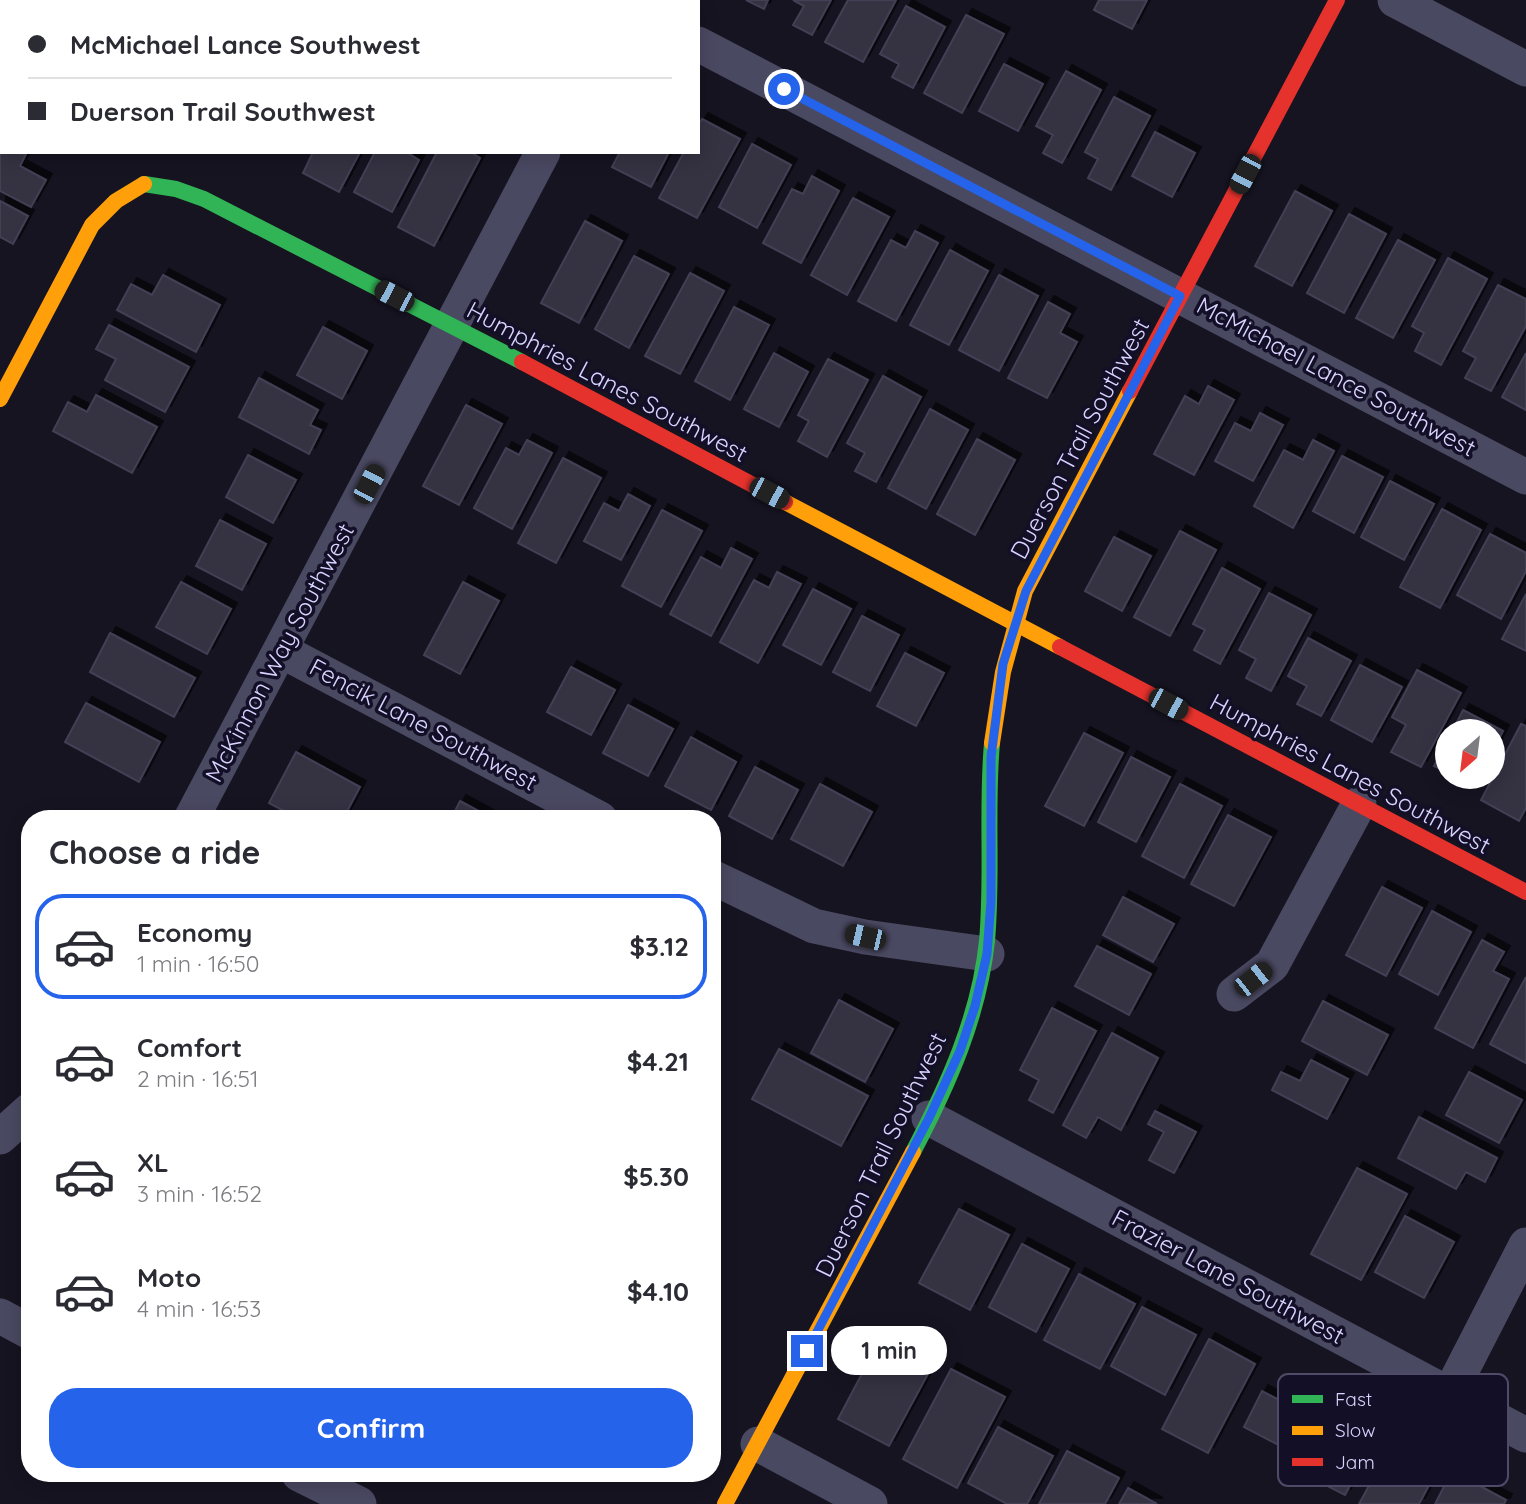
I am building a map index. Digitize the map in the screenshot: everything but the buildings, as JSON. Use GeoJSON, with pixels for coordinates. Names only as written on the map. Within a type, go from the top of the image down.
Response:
{"type":"FeatureCollection","features":[{"type":"Feature","properties":{"kind":"street","name":"Duerson Trail Southwest"},"geometry":{"type":"LineString","coordinates":[[725,1504],[929,1118],[964,1039],[975,1006],[987,954],[991,901],[991,757],[1003,664],[1026,591],[1337,0]]}},
{"type":"Feature","properties":{"kind":"street"},"geometry":{"type":"LineString","coordinates":[[1395,0],[1526,69]]}},
{"type":"Feature","properties":{"kind":"street","name":"McMichael Lance Southwest"},"geometry":{"type":"LineString","coordinates":[[700,45],[1526,477]]}},
{"type":"Feature","properties":{"kind":"street","name":"McKinnon Way Southwest"},"geometry":{"type":"LineString","coordinates":[[196,810],[543,154]]}},
{"type":"Feature","properties":{"kind":"street","name":"Humphries Lanes Southwest"},"geometry":{"type":"LineString","coordinates":[[0,399],[92,225],[116,201],[144,184],[176,189],[204,199],[452,325],[1526,892]]}},
{"type":"Feature","properties":{"kind":"street","name":"Fencik Lane Southwest"},"geometry":{"type":"LineString","coordinates":[[282,651],[583,810]]}},
{"type":"Feature","properties":{"kind":"street"},"geometry":{"type":"LineString","coordinates":[[1234,994],[1272,964],[1359,804]]}},
{"type":"Feature","properties":{"kind":"street"},"geometry":{"type":"LineString","coordinates":[[721,881],[814,926],[865,937],[987,954]]}},
{"type":"Feature","properties":{"kind":"street"},"geometry":{"type":"LineString","coordinates":[[0,1137],[21,1118]]}},
{"type":"Feature","properties":{"kind":"street","name":"Frazier Lane Southwest"},"geometry":{"type":"LineString","coordinates":[[929,1118],[1410,1374]]}},
{"type":"Feature","properties":{"kind":"street"},"geometry":{"type":"LineString","coordinates":[[1460,1374],[1526,1245]]}},
{"type":"Feature","properties":{"kind":"street"},"geometry":{"type":"LineString","coordinates":[[0,1316],[21,1327]]}},
{"type":"Feature","properties":{"kind":"street","name":"Frazier Lane Southwest"},"geometry":{"type":"LineString","coordinates":[[1508,1426],[1526,1435]]}},
{"type":"Feature","properties":{"kind":"street"},"geometry":{"type":"LineString","coordinates":[[758,1444],[870,1504]]}},
{"type":"Feature","properties":{"kind":"street"},"geometry":{"type":"LineString","coordinates":[[315,1482],[359,1504]]}},
{"type":"Feature","properties":{"kind":"traffic: fast"},"geometry":{"type":"LineString","coordinates":[[144,184],[176,189],[204,199],[522,362]]}},
{"type":"Feature","properties":{"kind":"traffic: fast"},"geometry":{"type":"LineString","coordinates":[[913,1152],[960,1050],[983,969],[989,916],[992,743]]}},
{"type":"Feature","properties":{"kind":"traffic: slow"},"geometry":{"type":"LineString","coordinates":[[0,399],[92,225],[116,201],[144,184]]}},
{"type":"Feature","properties":{"kind":"traffic: slow"},"geometry":{"type":"LineString","coordinates":[[992,743],[1003,672],[1025,591],[1130,391]]}},
{"type":"Feature","properties":{"kind":"traffic: slow"},"geometry":{"type":"LineString","coordinates":[[785,502],[1060,647]]}},
{"type":"Feature","properties":{"kind":"traffic: slow"},"geometry":{"type":"LineString","coordinates":[[725,1504],[913,1152]]}},
{"type":"Feature","properties":{"kind":"traffic: jam"},"geometry":{"type":"LineString","coordinates":[[1130,391],[1337,0]]}},
{"type":"Feature","properties":{"kind":"traffic: jam"},"geometry":{"type":"LineString","coordinates":[[522,362],[785,502]]}},
{"type":"Feature","properties":{"kind":"traffic: jam"},"geometry":{"type":"LineString","coordinates":[[1060,647],[1526,892]]}},
{"type":"Feature","properties":{"kind":"route"},"geometry":{"type":"LineString","coordinates":[[784,89],[1180,296],[1026,591],[1003,664],[991,757],[991,901],[987,954],[975,1006],[960,1051],[929,1118],[807,1351]]}}]}
